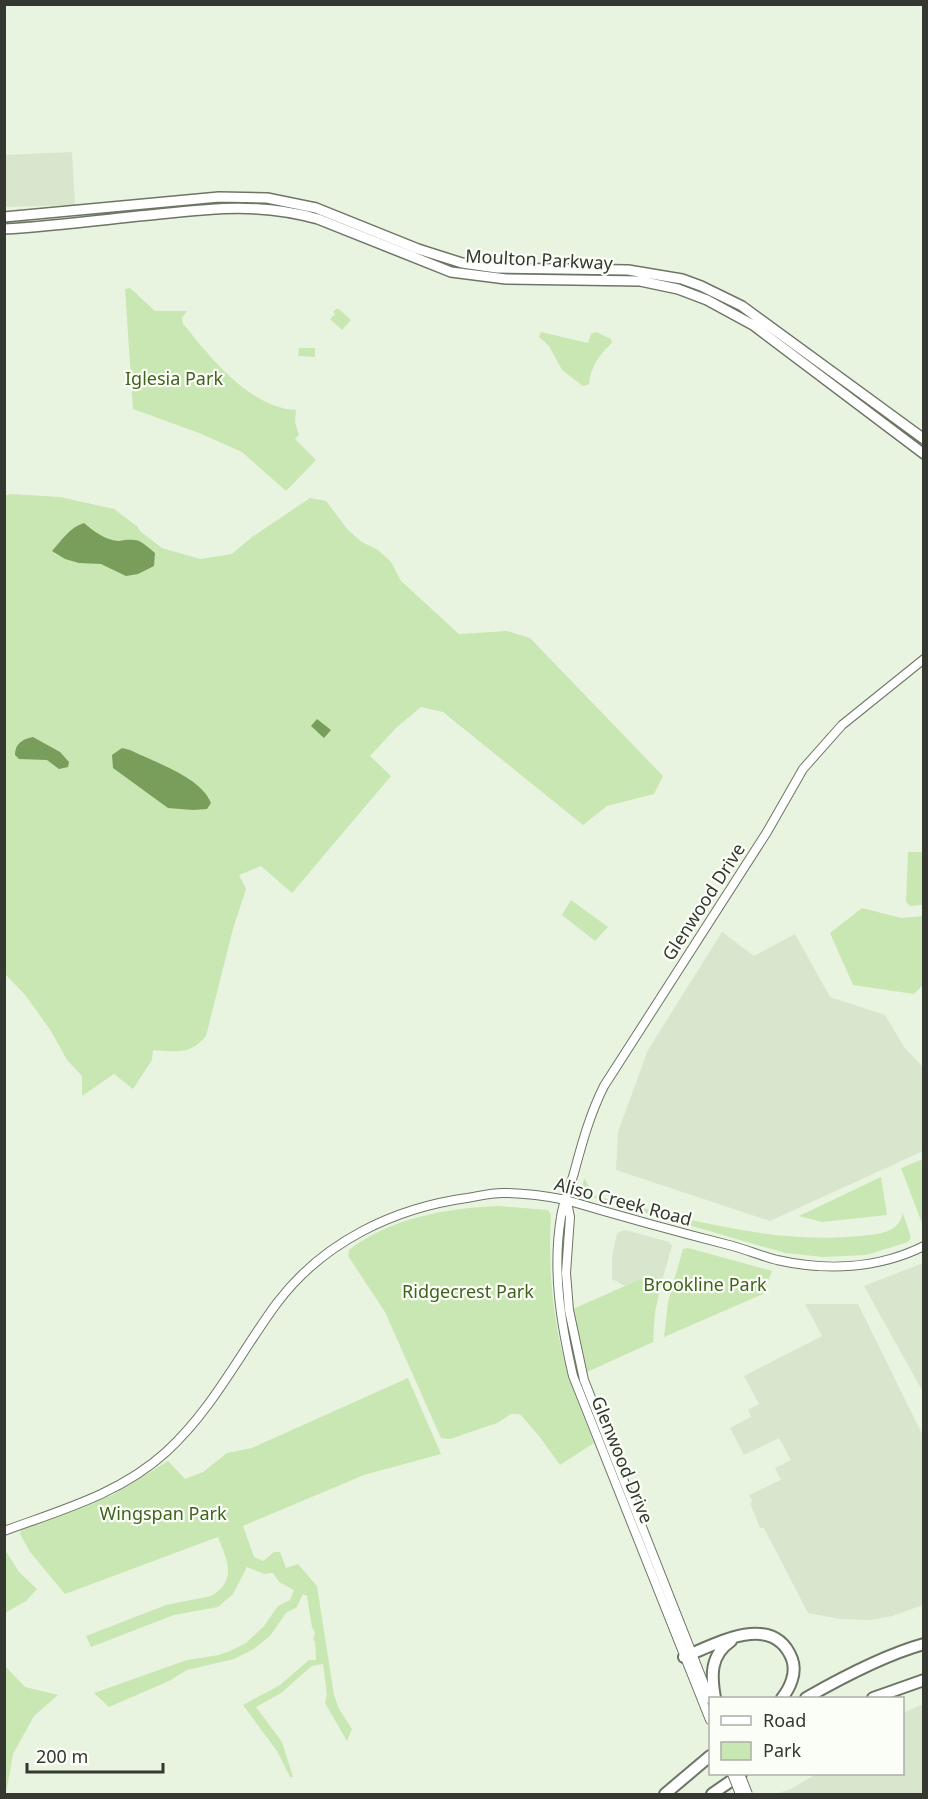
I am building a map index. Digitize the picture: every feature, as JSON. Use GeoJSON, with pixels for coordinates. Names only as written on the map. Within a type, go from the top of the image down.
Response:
{"type":"FeatureCollection","features":[{"type":"Feature","properties":{"kind":"highway"},"geometry":{"type":"LineString","coordinates":[[715,1697],[712,1669],[715,1659],[725,1646],[748,1634]]}},
{"type":"Feature","properties":{"kind":"highway"},"geometry":{"type":"LineString","coordinates":[[688,1655],[738,1635],[765,1634],[780,1643],[792,1660],[794,1670],[791,1684],[783,1697]]}},
{"type":"Feature","properties":{"kind":"highway"},"geometry":{"type":"LineString","coordinates":[[808,1697],[850,1675],[924,1644]]}},
{"type":"Feature","properties":{"kind":"highway"},"geometry":{"type":"LineString","coordinates":[[876,1697],[924,1680]]}},
{"type":"Feature","properties":{"kind":"highway"},"geometry":{"type":"LineString","coordinates":[[667,1794],[709,1758]]}},
{"type":"Feature","properties":{"kind":"highway"},"geometry":{"type":"LineString","coordinates":[[667,1794],[709,1764]]}},
{"type":"Feature","properties":{"kind":"highway"},"geometry":{"type":"LineString","coordinates":[[712,1794],[737,1775]]}},
{"type":"Feature","properties":{"kind":"main road","name":"Moulton Parkway"},"geometry":{"type":"LineString","coordinates":[[4,229],[159,209],[233,196],[284,200],[332,213],[418,249],[468,264],[497,268],[628,270],[682,279],[742,306],[924,439]]}},
{"type":"Feature","properties":{"kind":"main road","name":"Moulton Parkway"},"geometry":{"type":"LineString","coordinates":[[4,217],[159,209],[262,208],[318,219],[451,272],[506,279],[633,281],[678,290],[722,307],[753,325],[924,454]]}},
{"type":"Feature","properties":{"kind":"main road","name":"Glenwood Drive"},"geometry":{"type":"LineString","coordinates":[[709,1716],[688,1655],[573,1376],[560,1311],[557,1272],[561,1214],[583,1138],[604,1086],[766,832],[803,769],[842,725],[924,659]]}},
{"type":"Feature","properties":{"kind":"main road","name":"Aliso Creek Road"},"geometry":{"type":"LineString","coordinates":[[4,1531],[98,1497],[159,1458],[196,1422],[261,1325],[290,1288],[320,1258],[362,1231],[389,1217],[413,1209],[497,1193],[543,1196],[566,1200],[682,1234],[795,1263],[830,1266],[873,1264],[903,1256],[924,1246]]}},
{"type":"Feature","properties":{"kind":"main road","name":"Glenwood Drive"},"geometry":{"type":"LineString","coordinates":[[688,1655],[710,1697]]}},
{"type":"Feature","properties":{"kind":"main road"},"geometry":{"type":"LineString","coordinates":[[733,1775],[740,1794]]}},
{"type":"Feature","properties":{"kind":"main road"},"geometry":{"type":"LineString","coordinates":[[741,1775],[748,1794]]}},
{"type":"Feature","properties":{"kind":"shaded area"},"geometry":{"type":"Polygon","coordinates":[[[72,152],[75,205],[5,207],[5,155],[72,152]]]}},
{"type":"Feature","properties":{"kind":"shaded area"},"geometry":{"type":"Polygon","coordinates":[[[84,523],[110,539],[141,542],[155,553],[154,566],[138,574],[126,576],[101,564],[79,563],[65,559],[52,551],[70,531],[84,523]]]}},
{"type":"Feature","properties":{"kind":"shaded area"},"geometry":{"type":"Polygon","coordinates":[[[317,719],[331,730],[324,738],[311,726],[317,719]]]}},
{"type":"Feature","properties":{"kind":"shaded area"},"geometry":{"type":"Polygon","coordinates":[[[33,737],[60,752],[69,762],[68,767],[59,769],[47,760],[19,759],[15,755],[18,745],[33,737]]]}},
{"type":"Feature","properties":{"kind":"shaded area"},"geometry":{"type":"Polygon","coordinates":[[[122,748],[164,765],[198,785],[211,803],[207,809],[168,808],[113,768],[112,755],[122,748]]]}},
{"type":"Feature","properties":{"kind":"shaded area"},"geometry":{"type":"Polygon","coordinates":[[[722,932],[754,956],[795,934],[830,997],[885,1015],[904,1047],[923,1067],[923,1151],[770,1221],[616,1170],[618,1132],[648,1050],[722,932]]]}},
{"type":"Feature","properties":{"kind":"shaded area"},"geometry":{"type":"Polygon","coordinates":[[[625,1230],[669,1242],[672,1246],[662,1281],[652,1274],[625,1286],[612,1279],[612,1256],[617,1233],[625,1230]]]}},
{"type":"Feature","properties":{"kind":"shaded area"},"geometry":{"type":"Polygon","coordinates":[[[923,1263],[923,1392],[864,1286],[923,1263]]]}},
{"type":"Feature","properties":{"kind":"shaded area"},"geometry":{"type":"Polygon","coordinates":[[[805,1304],[858,1304],[923,1436],[923,1605],[892,1616],[872,1620],[840,1619],[808,1613],[764,1528],[760,1528],[750,1503],[753,1502],[749,1495],[781,1480],[775,1468],[791,1460],[779,1438],[744,1455],[730,1428],[751,1417],[748,1410],[759,1404],[744,1376],[822,1336],[805,1304]]]}},
{"type":"Feature","properties":{"kind":"shaded area"},"geometry":{"type":"Polygon","coordinates":[[[923,1704],[923,1794],[775,1794],[791,1789],[814,1775],[904,1775],[904,1713],[923,1704]]]}},
{"type":"Feature","properties":{"kind":"green space","name":"Iglesia Park"},"geometry":{"type":"Polygon","coordinates":[[[130,288],[155,311],[187,311],[182,318],[183,324],[233,379],[270,404],[296,410],[295,422],[299,435],[295,439],[316,460],[286,491],[242,452],[199,433],[133,409],[125,289],[130,288]]]}},
{"type":"Feature","properties":{"kind":"green space"},"geometry":{"type":"Polygon","coordinates":[[[336,309],[351,320],[342,330],[330,319],[336,309]]]}},
{"type":"Feature","properties":{"kind":"green space"},"geometry":{"type":"Polygon","coordinates":[[[541,332],[588,343],[591,334],[596,332],[611,339],[612,343],[596,361],[589,384],[583,386],[562,370],[549,346],[539,337],[541,332]]]}},
{"type":"Feature","properties":{"kind":"green space"},"geometry":{"type":"Polygon","coordinates":[[[299,348],[315,348],[315,357],[298,356],[299,348]]]}},
{"type":"Feature","properties":{"kind":"green space"},"geometry":{"type":"Polygon","coordinates":[[[10,494],[60,497],[114,509],[162,548],[200,559],[232,554],[252,537],[310,498],[326,501],[348,530],[362,542],[378,550],[391,562],[401,581],[459,634],[507,631],[530,638],[663,776],[654,794],[607,806],[583,825],[443,712],[421,707],[397,727],[370,756],[391,776],[292,893],[261,866],[239,875],[246,889],[233,929],[206,1036],[194,1046],[182,1051],[153,1050],[152,1060],[133,1089],[114,1074],[82,1096],[82,1076],[67,1060],[51,1031],[26,996],[5,974],[4,496],[10,494]]]}},
{"type":"Feature","properties":{"kind":"green space"},"geometry":{"type":"Polygon","coordinates":[[[908,852],[923,852],[923,905],[910,906],[906,902],[908,852]]]}},
{"type":"Feature","properties":{"kind":"green space"},"geometry":{"type":"Polygon","coordinates":[[[571,900],[608,927],[595,941],[562,915],[571,900]]]}},
{"type":"Feature","properties":{"kind":"green space"},"geometry":{"type":"Polygon","coordinates":[[[862,908],[901,918],[923,916],[923,985],[914,994],[853,985],[830,933],[862,908]]]}},
{"type":"Feature","properties":{"kind":"green space"},"geometry":{"type":"Polygon","coordinates":[[[924,1159],[923,1226],[901,1168],[924,1159]]]}},
{"type":"Feature","properties":{"kind":"green space"},"geometry":{"type":"Polygon","coordinates":[[[881,1177],[887,1215],[822,1222],[799,1216],[881,1177]]]}},
{"type":"Feature","properties":{"kind":"green space"},"geometry":{"type":"Polygon","coordinates":[[[584,1178],[595,1196],[693,1220],[759,1233],[826,1238],[859,1236],[892,1229],[897,1225],[903,1213],[911,1238],[908,1242],[866,1255],[823,1257],[785,1253],[585,1195],[582,1189],[584,1178]]]}},
{"type":"Feature","properties":{"kind":"green space","name":"Ridgecrest Park"},"geometry":{"type":"Polygon","coordinates":[[[498,1206],[548,1210],[551,1215],[551,1272],[557,1329],[572,1385],[594,1443],[560,1465],[521,1415],[511,1414],[497,1423],[450,1439],[441,1438],[385,1312],[348,1256],[349,1250],[365,1239],[401,1223],[439,1212],[498,1206]]]}},
{"type":"Feature","properties":{"kind":"green space","name":"Brookline Park"},"geometry":{"type":"Polygon","coordinates":[[[688,1248],[772,1271],[763,1294],[664,1337],[668,1302],[683,1249],[688,1248]]]}},
{"type":"Feature","properties":{"kind":"green space","name":"Brookline Park"},"geometry":{"type":"Polygon","coordinates":[[[652,1274],[662,1281],[655,1312],[653,1342],[587,1372],[573,1309],[652,1274]]]}},
{"type":"Feature","properties":{"kind":"green space","name":"Wingspan Park"},"geometry":{"type":"Polygon","coordinates":[[[408,1378],[441,1454],[364,1475],[243,1526],[254,1557],[263,1561],[274,1552],[280,1552],[286,1568],[298,1564],[317,1586],[334,1695],[339,1709],[352,1729],[347,1741],[325,1703],[327,1694],[323,1664],[312,1666],[281,1693],[256,1707],[282,1742],[293,1777],[290,1777],[277,1751],[243,1705],[280,1685],[309,1660],[316,1660],[315,1641],[313,1640],[315,1633],[307,1596],[303,1594],[297,1607],[286,1613],[270,1636],[254,1649],[234,1659],[187,1670],[169,1681],[109,1707],[94,1693],[187,1660],[219,1655],[246,1643],[264,1626],[278,1606],[290,1600],[294,1590],[279,1582],[273,1573],[264,1574],[247,1567],[233,1594],[218,1607],[174,1615],[91,1647],[86,1636],[166,1605],[211,1596],[219,1590],[225,1583],[228,1569],[218,1537],[65,1594],[30,1552],[20,1534],[22,1527],[113,1495],[168,1461],[185,1479],[203,1472],[227,1453],[252,1448],[408,1378]]]}},
{"type":"Feature","properties":{"kind":"green space"},"geometry":{"type":"Polygon","coordinates":[[[5,1550],[19,1572],[37,1589],[26,1601],[5,1613],[5,1550]]]}},
{"type":"Feature","properties":{"kind":"green space"},"geometry":{"type":"Polygon","coordinates":[[[5,1666],[25,1687],[58,1695],[34,1716],[13,1754],[6,1794],[5,1666]]]}}]}
